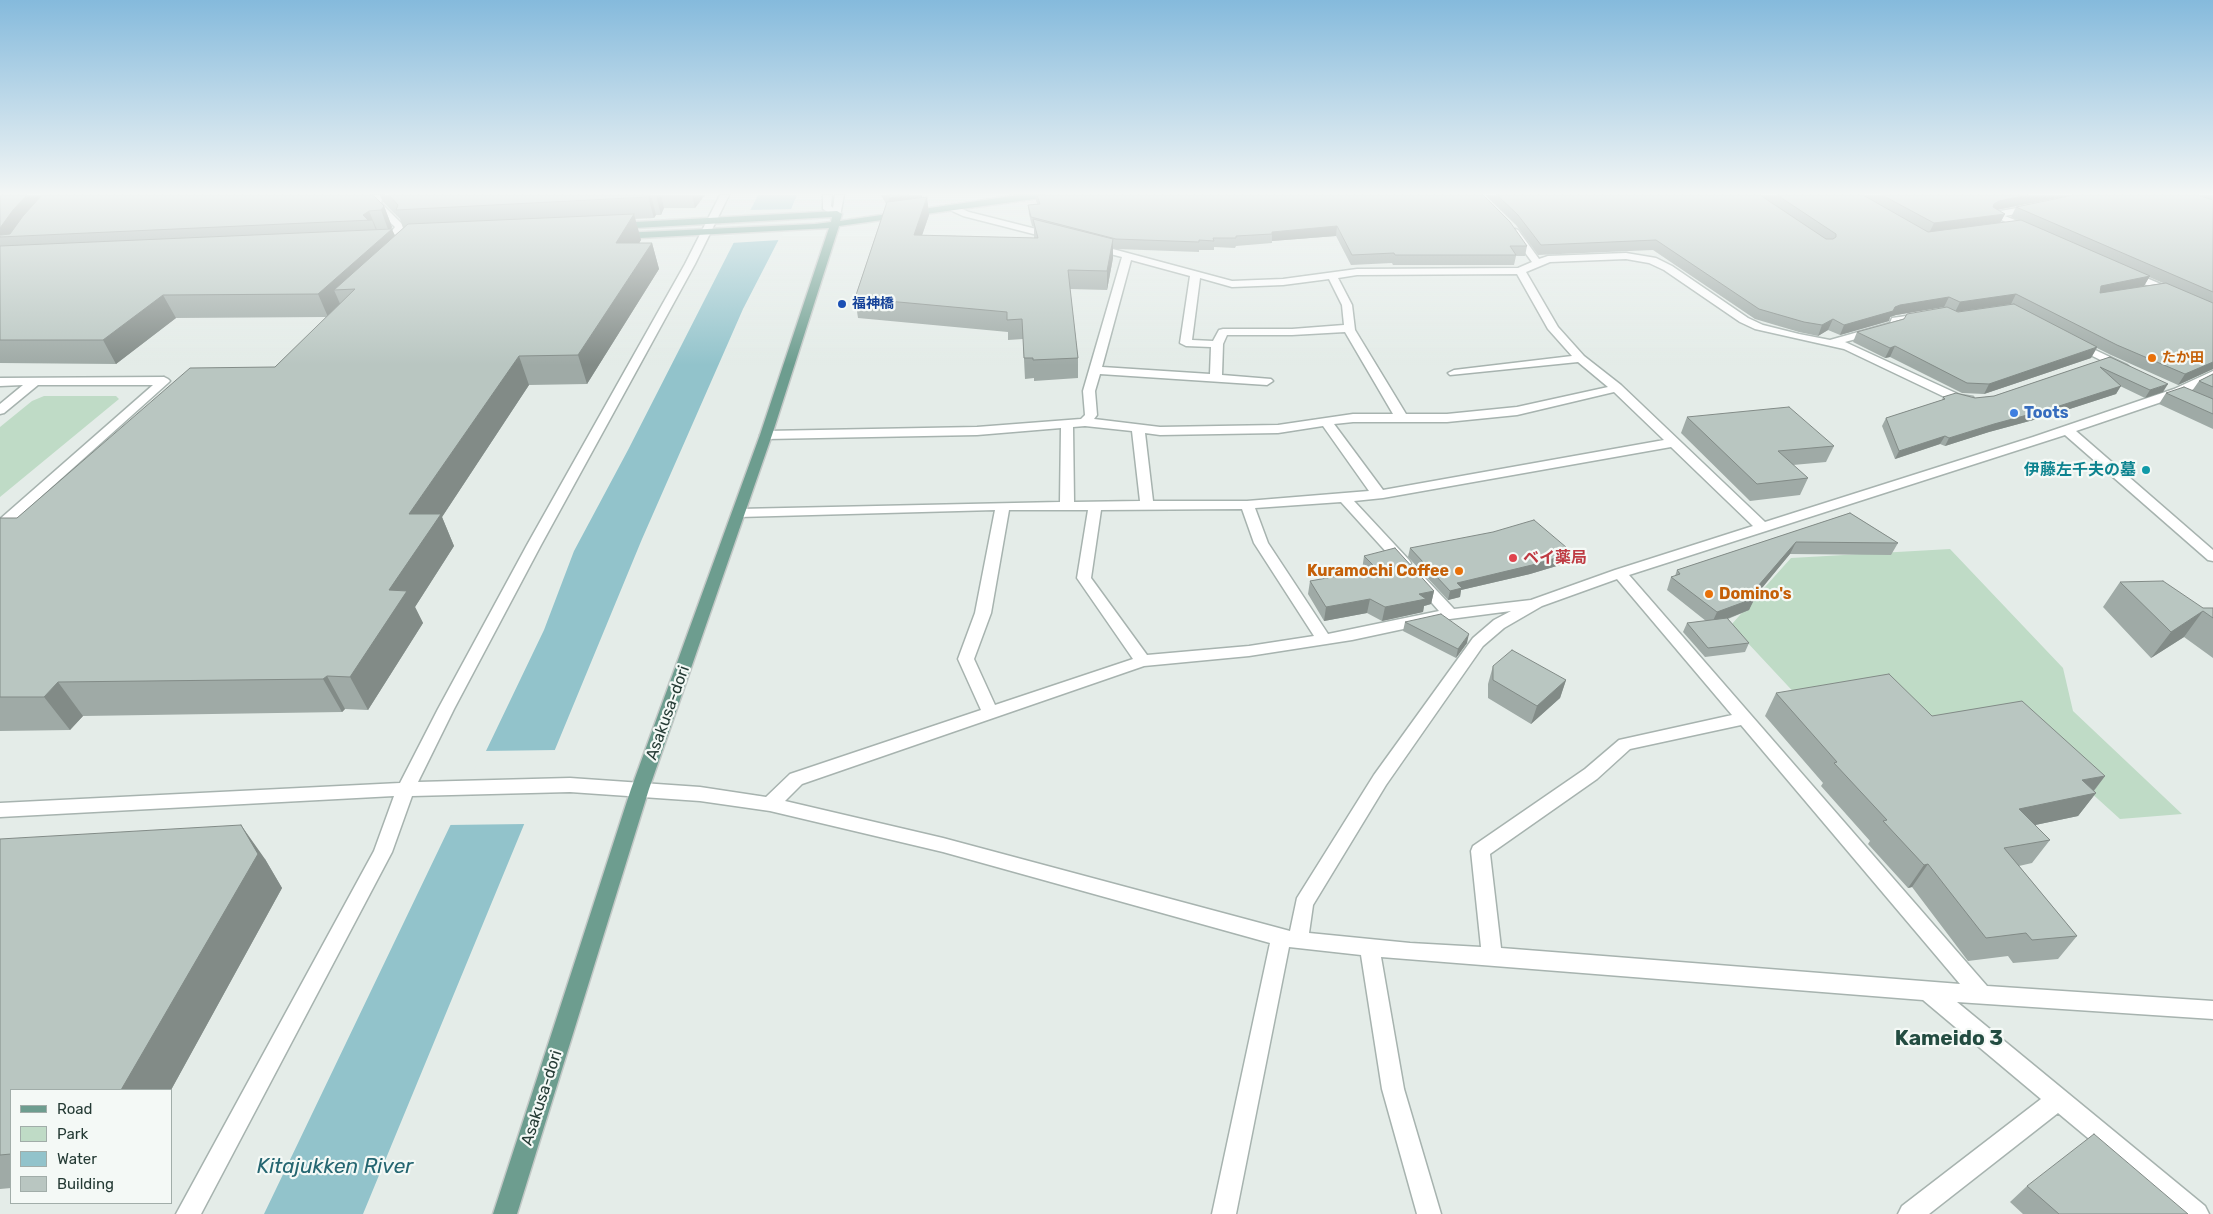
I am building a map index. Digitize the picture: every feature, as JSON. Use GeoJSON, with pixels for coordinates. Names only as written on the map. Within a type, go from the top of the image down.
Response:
{"type":"FeatureCollection","features":[{"type":"Feature","properties":{"kind":"main road","name":"Asakusa-dori"},"geometry":{"type":"LineString","coordinates":[[504,1214],[640,789],[766,435],[822,252]]}},
{"type":"Feature","properties":{"kind":"street"},"geometry":{"type":"LineString","coordinates":[[188,1214],[383,852],[406,790],[534,545],[700,252]]}},
{"type":"Feature","properties":{"kind":"street"},"geometry":{"type":"LineString","coordinates":[[1111,252],[1232,284],[1283,282],[1367,272],[1520,271],[1548,259],[1626,256],[1652,260],[1668,268],[1744,320],[1767,329],[1847,346],[1957,398],[1978,400]]}},
{"type":"Feature","properties":{"kind":"street"},"geometry":{"type":"LineString","coordinates":[[1528,252],[1537,263]]}},
{"type":"Feature","properties":{"kind":"street"},"geometry":{"type":"LineString","coordinates":[[1085,422],[1091,415],[1089,391],[1097,370],[1127,256]]}},
{"type":"Feature","properties":{"kind":"street"},"geometry":{"type":"LineString","coordinates":[[2120,270],[2178,296]]}},
{"type":"Feature","properties":{"kind":"street"},"geometry":{"type":"LineString","coordinates":[[1520,271],[1552,329],[1580,358],[1618,388],[1762,527]]}},
{"type":"Feature","properties":{"kind":"street"},"geometry":{"type":"LineString","coordinates":[[1195,274],[1186,343],[1217,344]]}},
{"type":"Feature","properties":{"kind":"street"},"geometry":{"type":"LineString","coordinates":[[1332,275],[1347,305],[1350,328],[1401,417]]}},
{"type":"Feature","properties":{"kind":"street"},"geometry":{"type":"LineString","coordinates":[[2144,292],[2161,288]]}},
{"type":"Feature","properties":{"kind":"street"},"geometry":{"type":"LineString","coordinates":[[1830,343],[1895,324],[1896,320],[1935,313]]}},
{"type":"Feature","properties":{"kind":"street"},"geometry":{"type":"LineString","coordinates":[[1216,378],[1217,344],[1224,332],[1292,332],[1350,328]]}},
{"type":"Feature","properties":{"kind":"street"},"geometry":{"type":"LineString","coordinates":[[2063,337],[2133,372]]}},
{"type":"Feature","properties":{"kind":"street"},"geometry":{"type":"LineString","coordinates":[[1454,373],[1580,358]]}},
{"type":"Feature","properties":{"kind":"street"},"geometry":{"type":"LineString","coordinates":[[2088,366],[2106,360]]}},
{"type":"Feature","properties":{"kind":"street"},"geometry":{"type":"LineString","coordinates":[[1097,370],[1267,380]]}},
{"type":"Feature","properties":{"kind":"street"},"geometry":{"type":"LineString","coordinates":[[1224,1214],[1290,940],[1304,904],[1380,780],[1478,642],[1499,624],[1536,603],[1620,572],[2067,430],[2184,396],[2213,374]]}},
{"type":"Feature","properties":{"kind":"street"},"geometry":{"type":"LineString","coordinates":[[0,382],[169,380],[0,526]]}},
{"type":"Feature","properties":{"kind":"street"},"geometry":{"type":"LineString","coordinates":[[0,410],[35,382]]}},
{"type":"Feature","properties":{"kind":"street"},"geometry":{"type":"LineString","coordinates":[[2160,384],[2184,396]]}},
{"type":"Feature","properties":{"kind":"street"},"geometry":{"type":"LineString","coordinates":[[766,435],[977,431],[1085,422],[1160,431],[1278,429],[1353,418],[1447,418],[1517,411],[1618,388]]}},
{"type":"Feature","properties":{"kind":"street"},"geometry":{"type":"LineString","coordinates":[[1327,423],[1378,494]]}},
{"type":"Feature","properties":{"kind":"street"},"geometry":{"type":"LineString","coordinates":[[1067,424],[1067,506]]}},
{"type":"Feature","properties":{"kind":"street"},"geometry":{"type":"LineString","coordinates":[[1138,428],[1147,505]]}},
{"type":"Feature","properties":{"kind":"street"},"geometry":{"type":"LineString","coordinates":[[2067,430],[2213,557]]}},
{"type":"Feature","properties":{"kind":"street"},"geometry":{"type":"LineString","coordinates":[[739,513],[1003,506],[1247,505],[1344,498],[1378,494],[1675,442]]}},
{"type":"Feature","properties":{"kind":"street"},"geometry":{"type":"LineString","coordinates":[[1344,498],[1450,614]]}},
{"type":"Feature","properties":{"kind":"street"},"geometry":{"type":"LineString","coordinates":[[1247,505],[1261,543],[1324,639]]}},
{"type":"Feature","properties":{"kind":"street"},"geometry":{"type":"LineString","coordinates":[[990,712],[966,659],[982,613],[1003,506]]}},
{"type":"Feature","properties":{"kind":"street"},"geometry":{"type":"LineString","coordinates":[[1095,506],[1084,578],[1143,660]]}},
{"type":"Feature","properties":{"kind":"street"},"geometry":{"type":"LineString","coordinates":[[1620,572],[1981,994]]}},
{"type":"Feature","properties":{"kind":"street"},"geometry":{"type":"LineString","coordinates":[[770,804],[796,779],[1143,660],[1250,651],[1324,639],[1450,614],[1536,603]]}},
{"type":"Feature","properties":{"kind":"street"},"geometry":{"type":"LineString","coordinates":[[1492,956],[1480,852],[1554,798],[1591,774],[1625,744],[1745,718]]}},
{"type":"Feature","properties":{"kind":"street"},"geometry":{"type":"LineString","coordinates":[[0,810],[406,790],[570,785],[700,794],[770,804],[943,845],[1290,940],[1370,949],[1492,956],[1928,991],[2213,1010]]}},
{"type":"Feature","properties":{"kind":"street"},"geometry":{"type":"LineString","coordinates":[[1370,949],[1393,1089],[1429,1214]]}},
{"type":"Feature","properties":{"kind":"street"},"geometry":{"type":"LineString","coordinates":[[1928,991],[2196,1214]]}},
{"type":"Feature","properties":{"kind":"street"},"geometry":{"type":"LineString","coordinates":[[1910,1214],[2057,1100]]}},
{"type":"Feature","properties":{"kind":"green space"},"geometry":{"type":"Polygon","coordinates":[[[44,396],[116,396],[119,399],[0,497],[0,427],[32,401],[44,396]]]}},
{"type":"Feature","properties":{"kind":"green space"},"geometry":{"type":"Polygon","coordinates":[[[1950,549],[2063,668],[2073,711],[2182,814],[2120,819],[2005,715],[1933,728],[1801,700],[1731,625],[1791,558],[1950,549]]]}},
{"type":"Feature","properties":{"kind":"water","name":"Kitajukken River"},"geometry":{"type":"Polygon","coordinates":[[[729,252],[773,252],[743,309],[642,539],[363,1214],[264,1214],[544,630],[574,551],[729,252]]]}},
{"type":"Feature","properties":{"kind":"pier"},"geometry":{"type":"Polygon","coordinates":[[[556,750],[526,824],[447,825],[483,751],[556,750]]]}},
{"type":"Feature","properties":{"kind":"building"},"geometry":{"type":"Polygon","coordinates":[[[0,252],[366,252],[318,294],[163,295],[103,340],[0,340],[0,252]]]}},
{"type":"Feature","properties":{"kind":"building"},"geometry":{"type":"Polygon","coordinates":[[[377,252],[646,252],[578,355],[519,356],[409,514],[441,514],[389,590],[407,591],[350,677],[327,676],[323,679],[58,682],[44,697],[0,697],[0,518],[17,518],[190,368],[275,367],[355,289],[334,290],[377,252]]]}},
{"type":"Feature","properties":{"kind":"building"},"geometry":{"type":"Polygon","coordinates":[[[870,252],[1111,252],[1107,271],[1068,270],[1078,358],[1033,360],[1033,358],[1024,358],[1022,319],[1007,320],[1007,312],[855,298],[870,252]]]}},
{"type":"Feature","properties":{"kind":"building"},"geometry":{"type":"Polygon","coordinates":[[[1350,252],[1514,252],[1516,255],[1395,255],[1394,253],[1352,255],[1350,252]]]}},
{"type":"Feature","properties":{"kind":"building"},"geometry":{"type":"Polygon","coordinates":[[[1673,252],[2094,252],[2150,276],[2101,286],[2100,293],[2166,283],[2213,303],[2213,362],[2185,374],[2117,345],[2016,294],[1960,302],[1949,297],[1900,305],[1895,307],[1893,311],[1844,325],[1833,319],[1822,325],[1804,322],[1759,309],[1673,252]]]}},
{"type":"Feature","properties":{"kind":"building"},"geometry":{"type":"Polygon","coordinates":[[[2119,252],[2213,252],[2213,292],[2119,252]]]}},
{"type":"Feature","properties":{"kind":"building"},"geometry":{"type":"Polygon","coordinates":[[[2014,304],[2097,347],[1989,384],[1967,383],[1895,346],[1890,348],[1857,332],[1904,319],[1907,314],[1947,307],[1958,312],[2014,304]]]}},
{"type":"Feature","properties":{"kind":"building"},"geometry":{"type":"Polygon","coordinates":[[[2110,357],[2168,384],[2150,390],[2100,367],[2121,386],[2053,408],[1949,438],[1945,436],[1899,451],[1886,418],[1945,399],[1943,397],[1956,393],[1975,398],[1994,396],[2110,357]]]}},
{"type":"Feature","properties":{"kind":"building"},"geometry":{"type":"Polygon","coordinates":[[[2213,374],[2213,387],[2199,381],[2213,374]]]}},
{"type":"Feature","properties":{"kind":"building"},"geometry":{"type":"Polygon","coordinates":[[[2184,387],[2213,399],[2213,414],[2166,393],[2184,387]]]}},
{"type":"Feature","properties":{"kind":"building"},"geometry":{"type":"Polygon","coordinates":[[[1789,407],[1834,446],[1778,451],[1808,478],[1757,484],[1687,417],[1789,407]]]}},
{"type":"Feature","properties":{"kind":"building"},"geometry":{"type":"Polygon","coordinates":[[[1850,513],[1898,543],[1796,542],[1758,586],[1747,592],[1755,598],[1717,612],[1671,577],[1680,574],[1677,570],[1850,513]]]}},
{"type":"Feature","properties":{"kind":"building"},"geometry":{"type":"Polygon","coordinates":[[[1534,520],[1573,553],[1457,583],[1462,588],[1450,591],[1410,548],[1493,532],[1534,520]]]}},
{"type":"Feature","properties":{"kind":"building"},"geometry":{"type":"Polygon","coordinates":[[[1395,548],[1434,591],[1419,594],[1426,599],[1385,607],[1370,599],[1326,607],[1310,581],[1377,569],[1364,556],[1395,548]]]}},
{"type":"Feature","properties":{"kind":"building"},"geometry":{"type":"Polygon","coordinates":[[[2163,581],[2203,608],[2213,608],[2213,618],[2203,611],[2171,632],[2120,582],[2163,581]]]}},
{"type":"Feature","properties":{"kind":"building"},"geometry":{"type":"Polygon","coordinates":[[[1441,614],[1469,634],[1458,649],[1405,622],[1441,614]]]}},
{"type":"Feature","properties":{"kind":"building"},"geometry":{"type":"Polygon","coordinates":[[[1727,618],[1749,643],[1708,648],[1687,623],[1727,618]]]}},
{"type":"Feature","properties":{"kind":"building"},"geometry":{"type":"Polygon","coordinates":[[[1512,650],[1566,680],[1537,706],[1493,680],[1493,666],[1512,650]]]}},
{"type":"Feature","properties":{"kind":"building"},"geometry":{"type":"Polygon","coordinates":[[[1889,674],[1932,716],[2022,701],[2105,776],[2082,780],[2096,793],[2019,809],[2050,840],[2004,848],[2077,936],[2032,940],[2026,933],[1986,938],[1928,864],[1924,865],[1883,821],[1887,820],[1834,763],[1837,762],[1776,693],[1889,674]]]}},
{"type":"Feature","properties":{"kind":"building"},"geometry":{"type":"Polygon","coordinates":[[[241,825],[258,854],[122,1089],[10,1089],[10,1154],[0,1155],[0,839],[241,825]]]}},
{"type":"Feature","properties":{"kind":"building"},"geometry":{"type":"Polygon","coordinates":[[[2094,1134],[2188,1214],[2059,1214],[2027,1186],[2094,1134]]]}},
{"type":"Feature","properties":{"kind":"place","name":"福神橋"},"geometry":{"type":"Point","coordinates":[842,304]}},
{"type":"Feature","properties":{"kind":"place","name":"たか田"},"geometry":{"type":"Point","coordinates":[2152,358]}},
{"type":"Feature","properties":{"kind":"place","name":"Toots"},"geometry":{"type":"Point","coordinates":[2014,413]}},
{"type":"Feature","properties":{"kind":"place","name":"伊藤左千夫の墓"},"geometry":{"type":"Point","coordinates":[2146,470]}},
{"type":"Feature","properties":{"kind":"place","name":"ベイ薬局"},"geometry":{"type":"Point","coordinates":[1513,558]}},
{"type":"Feature","properties":{"kind":"place","name":"Kuramochi Coffee"},"geometry":{"type":"Point","coordinates":[1459,571]}},
{"type":"Feature","properties":{"kind":"place","name":"Domino's"},"geometry":{"type":"Point","coordinates":[1709,594]}},
{"type":"Feature","properties":{"kind":"district","name":"Kameido 3"},"geometry":{"type":"Point","coordinates":[1949,1039]}}]}
